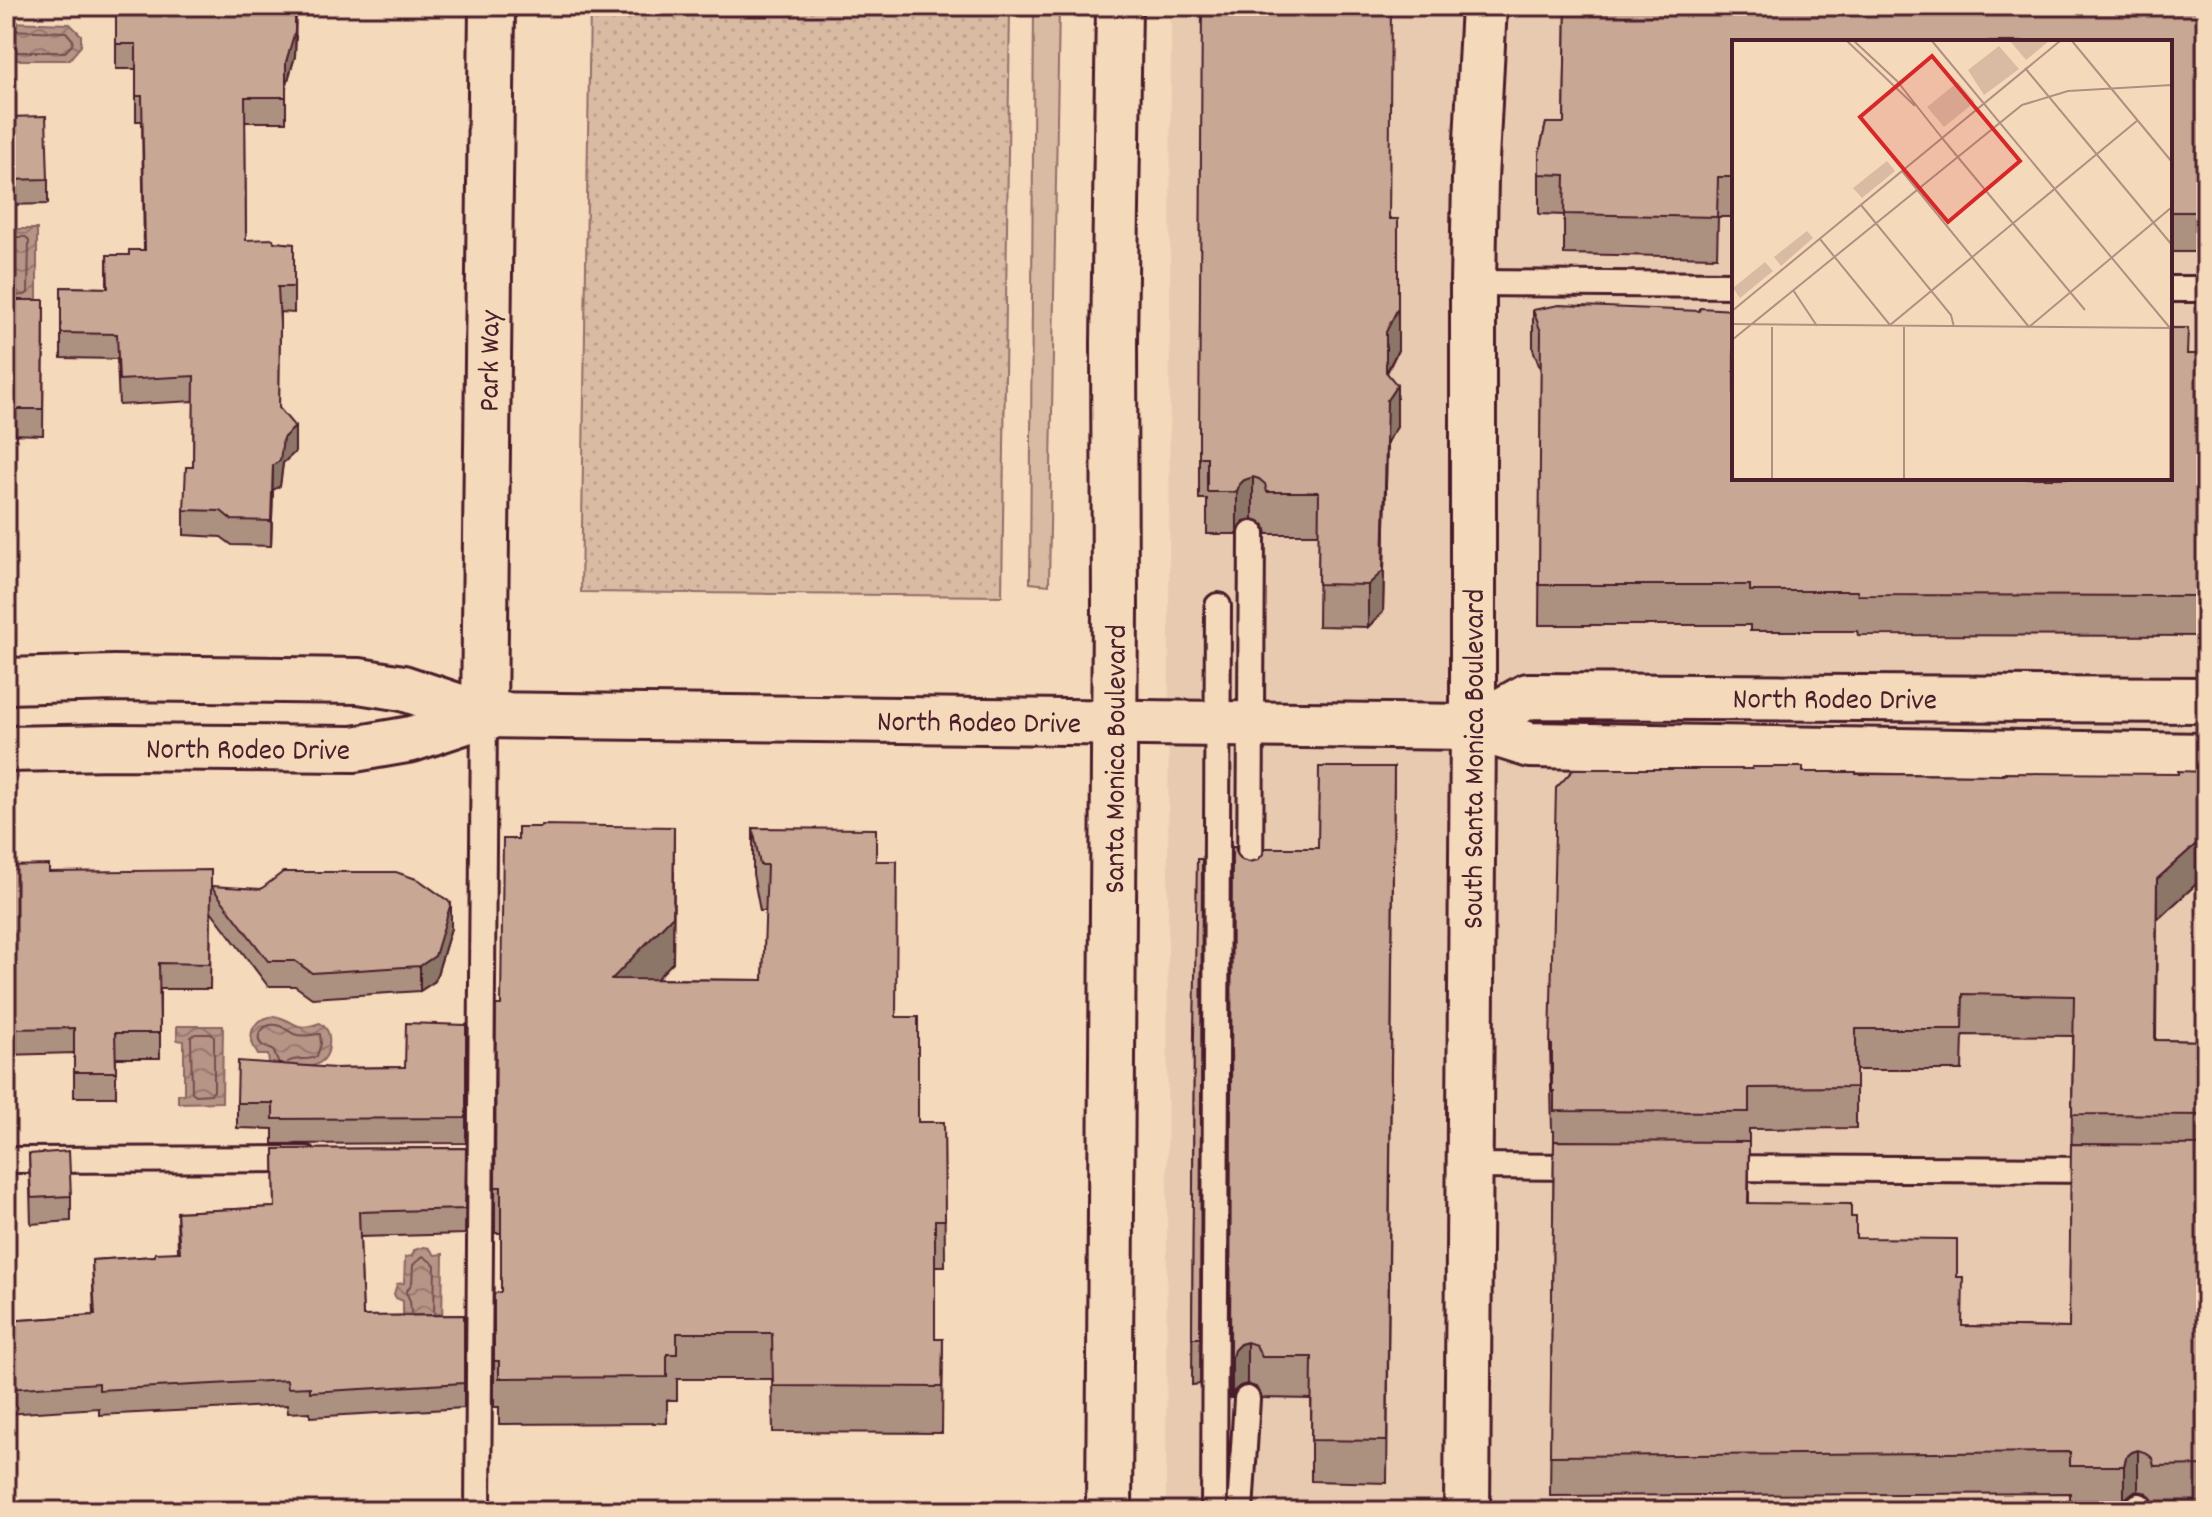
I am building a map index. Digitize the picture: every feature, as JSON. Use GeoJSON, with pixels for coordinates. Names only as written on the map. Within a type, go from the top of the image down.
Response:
{"type":"FeatureCollection","features":[{"type":"Feature","properties":{"kind":"main road","name":"Park Way"},"geometry":{"type":"LineString","coordinates":[[484,715],[492,6]]}},
{"type":"Feature","properties":{"kind":"main road","name":"Santa Monica Boulevard"},"geometry":{"type":"LineString","coordinates":[[1109,1511],[1115,723],[1114,343],[1119,6]]}},
{"type":"Feature","properties":{"kind":"main road","name":"South Santa Monica Boulevard"},"geometry":{"type":"LineString","coordinates":[[1467,1511],[1473,283],[1484,6]]}},
{"type":"Feature","properties":{"kind":"main road","name":"North Rodeo Drive"},"geometry":{"type":"LineString","coordinates":[[6,681],[114,678],[359,681],[403,688],[484,715],[1473,727],[1530,745],[2206,756]]}},
{"type":"Feature","properties":{"kind":"main road","name":"North Rodeo Drive"},"geometry":{"type":"LineString","coordinates":[[1473,727],[1528,696],[2206,700]]}},
{"type":"Feature","properties":{"kind":"main road","name":"North Rodeo Drive"},"geometry":{"type":"LineString","coordinates":[[6,749],[354,749],[412,739],[484,715]]}},
{"type":"Feature","properties":{"kind":"lane"},"geometry":{"type":"LineString","coordinates":[[1473,283],[1732,285]]}},
{"type":"Feature","properties":{"kind":"lane"},"geometry":{"type":"LineString","coordinates":[[2172,289],[2206,289]]}},
{"type":"Feature","properties":{"kind":"lane"},"geometry":{"type":"LineString","coordinates":[[1214,1511],[1217,809],[1234,724],[1252,534]]}},
{"type":"Feature","properties":{"kind":"lane"},"geometry":{"type":"LineString","coordinates":[[1218,606],[1234,724],[1250,889]]}},
{"type":"Feature","properties":{"kind":"lane"},"geometry":{"type":"LineString","coordinates":[[478,1511],[472,1158],[484,715]]}},
{"type":"Feature","properties":{"kind":"lane"},"geometry":{"type":"LineString","coordinates":[[6,1160],[322,1159]]}},
{"type":"Feature","properties":{"kind":"lane"},"geometry":{"type":"LineString","coordinates":[[1469,1166],[1611,1167]]}},
{"type":"Feature","properties":{"kind":"lane"},"geometry":{"type":"LineString","coordinates":[[1689,1168],[2128,1170]]}},
{"type":"Feature","properties":{"kind":"lane"},"geometry":{"type":"LineString","coordinates":[[1240,1511],[1247,1399]]}},
{"type":"Feature","properties":{"kind":"shaded area"},"geometry":{"type":"Polygon","coordinates":[[[590,6],[1010,6],[1002,596],[581,592],[590,6]]]}},
{"type":"Feature","properties":{"kind":"shaded area"},"geometry":{"type":"Polygon","coordinates":[[[1034,6],[1059,6],[1049,585],[1030,583],[1034,6]]]}},
{"type":"Feature","properties":{"kind":"shaded area"},"geometry":{"type":"Polygon","coordinates":[[[1171,6],[2206,6],[2206,1511],[1166,1511],[1171,6]]]}},
{"type":"Feature","properties":{"kind":"water"},"geometry":{"type":"Polygon","coordinates":[[[6,24],[70,24],[81,35],[81,46],[69,60],[6,60],[6,24]]]}},
{"type":"Feature","properties":{"kind":"water"},"geometry":{"type":"Polygon","coordinates":[[[6,229],[37,229],[37,303],[6,303],[6,229]]]}},
{"type":"Feature","properties":{"kind":"water"},"geometry":{"type":"Polygon","coordinates":[[[274,1016],[305,1027],[323,1025],[328,1033],[327,1055],[316,1065],[273,1070],[268,1055],[258,1055],[251,1035],[255,1025],[274,1016]]]}},
{"type":"Feature","properties":{"kind":"water"},"geometry":{"type":"Polygon","coordinates":[[[177,1026],[223,1026],[222,1102],[178,1103],[178,1094],[184,1094],[184,1041],[177,1040],[177,1026]]]}},
{"type":"Feature","properties":{"kind":"water"},"geometry":{"type":"Polygon","coordinates":[[[424,1247],[435,1255],[443,1254],[442,1327],[403,1328],[403,1301],[394,1294],[397,1284],[404,1283],[405,1257],[424,1247]]]}},
{"type":"Feature","properties":{"kind":"building"},"geometry":{"type":"Polygon","coordinates":[[[116,6],[295,6],[295,31],[286,62],[286,97],[245,97],[246,240],[273,239],[274,242],[294,244],[294,287],[278,287],[279,408],[295,427],[283,438],[280,461],[273,465],[271,521],[232,520],[221,511],[184,510],[186,467],[193,467],[194,376],[119,380],[117,334],[61,333],[61,287],[108,288],[107,255],[129,255],[129,250],[145,250],[142,96],[136,96],[136,44],[116,44],[116,6]]]}},
{"type":"Feature","properties":{"kind":"building"},"geometry":{"type":"Polygon","coordinates":[[[1202,6],[1391,6],[1389,219],[1398,219],[1398,308],[1386,332],[1386,372],[1397,385],[1387,400],[1383,571],[1368,585],[1318,584],[1319,492],[1267,492],[1265,484],[1253,477],[1244,480],[1237,492],[1207,492],[1207,457],[1199,457],[1202,6]]]}},
{"type":"Feature","properties":{"kind":"building"},"geometry":{"type":"Polygon","coordinates":[[[1566,6],[2206,6],[2206,219],[2199,219],[2199,212],[2172,212],[2172,40],[1732,40],[1732,177],[1718,177],[1717,217],[1564,214],[1565,175],[1539,174],[1539,154],[1546,123],[1564,123],[1566,6]]]}},
{"type":"Feature","properties":{"kind":"building"},"geometry":{"type":"Polygon","coordinates":[[[46,116],[48,179],[6,180],[6,117],[46,116]]]}},
{"type":"Feature","properties":{"kind":"building"},"geometry":{"type":"Polygon","coordinates":[[[6,300],[44,300],[43,409],[6,409],[6,300]]]}},
{"type":"Feature","properties":{"kind":"building"},"geometry":{"type":"Polygon","coordinates":[[[1559,305],[1732,310],[1732,480],[2172,480],[2172,328],[2188,328],[2187,354],[2206,354],[2206,596],[1858,595],[1857,591],[1750,591],[1750,585],[1539,585],[1541,332],[1533,310],[1559,305]]]}},
{"type":"Feature","properties":{"kind":"building"},"geometry":{"type":"Polygon","coordinates":[[[1319,767],[1394,767],[1387,1441],[1311,1440],[1312,1357],[1262,1357],[1256,1345],[1247,1342],[1240,1344],[1230,1357],[1232,847],[1242,860],[1249,862],[1258,860],[1265,848],[1318,848],[1319,767]]]}},
{"type":"Feature","properties":{"kind":"building"},"geometry":{"type":"Polygon","coordinates":[[[1803,767],[1803,772],[1856,774],[2206,772],[2206,835],[2157,879],[2155,1040],[2206,1041],[2206,1115],[2072,1114],[2074,996],[1963,994],[1962,1029],[1856,1029],[1856,1087],[1749,1088],[1749,1112],[1554,1111],[1550,1045],[1556,788],[1574,769],[1803,767]]]}},
{"type":"Feature","properties":{"kind":"building"},"geometry":{"type":"Polygon","coordinates":[[[518,827],[674,827],[673,916],[612,979],[763,980],[767,865],[760,865],[753,828],[876,829],[876,861],[897,861],[896,1017],[918,1017],[918,1122],[944,1122],[945,1220],[935,1220],[935,1339],[943,1339],[942,1387],[773,1386],[772,1333],[677,1333],[677,1354],[667,1354],[667,1377],[499,1378],[499,1361],[494,1361],[494,1293],[501,1292],[501,1187],[495,1187],[496,1005],[501,1005],[503,839],[518,839],[518,827]]]}},
{"type":"Feature","properties":{"kind":"building"},"geometry":{"type":"Polygon","coordinates":[[[1197,859],[1202,859],[1200,1338],[1192,1338],[1194,1034],[1197,859]]]}},
{"type":"Feature","properties":{"kind":"building"},"geometry":{"type":"Polygon","coordinates":[[[49,865],[49,872],[211,870],[210,964],[159,963],[160,1033],[115,1033],[116,1072],[74,1072],[74,1028],[6,1029],[6,866],[49,865]]]}},
{"type":"Feature","properties":{"kind":"building"},"geometry":{"type":"Polygon","coordinates":[[[283,872],[396,872],[419,880],[451,903],[435,956],[420,966],[312,973],[295,961],[268,961],[211,886],[261,889],[283,872]]]}},
{"type":"Feature","properties":{"kind":"building"},"geometry":{"type":"Polygon","coordinates":[[[406,1023],[466,1025],[466,1118],[273,1119],[273,1103],[237,1103],[238,1061],[335,1068],[405,1067],[406,1023]]]}},
{"type":"Feature","properties":{"kind":"building"},"geometry":{"type":"Polygon","coordinates":[[[1554,1141],[1749,1142],[1748,1203],[1851,1204],[1851,1217],[1856,1217],[1856,1238],[1957,1239],[1957,1277],[1963,1277],[1962,1326],[2069,1328],[2071,1144],[2206,1145],[2206,1465],[2154,1466],[2147,1453],[2138,1450],[2126,1457],[2124,1466],[2070,1466],[2070,1452],[1550,1456],[1554,1141]]]}},
{"type":"Feature","properties":{"kind":"building"},"geometry":{"type":"Polygon","coordinates":[[[466,1148],[465,1209],[359,1212],[363,1316],[464,1315],[464,1383],[310,1392],[310,1387],[288,1388],[287,1380],[99,1390],[99,1383],[6,1389],[6,1321],[95,1315],[92,1260],[180,1252],[177,1212],[275,1207],[274,1149],[466,1148]]]}},
{"type":"Feature","properties":{"kind":"building"},"geometry":{"type":"Polygon","coordinates":[[[69,1151],[71,1196],[31,1198],[29,1154],[69,1151]]]}}]}
